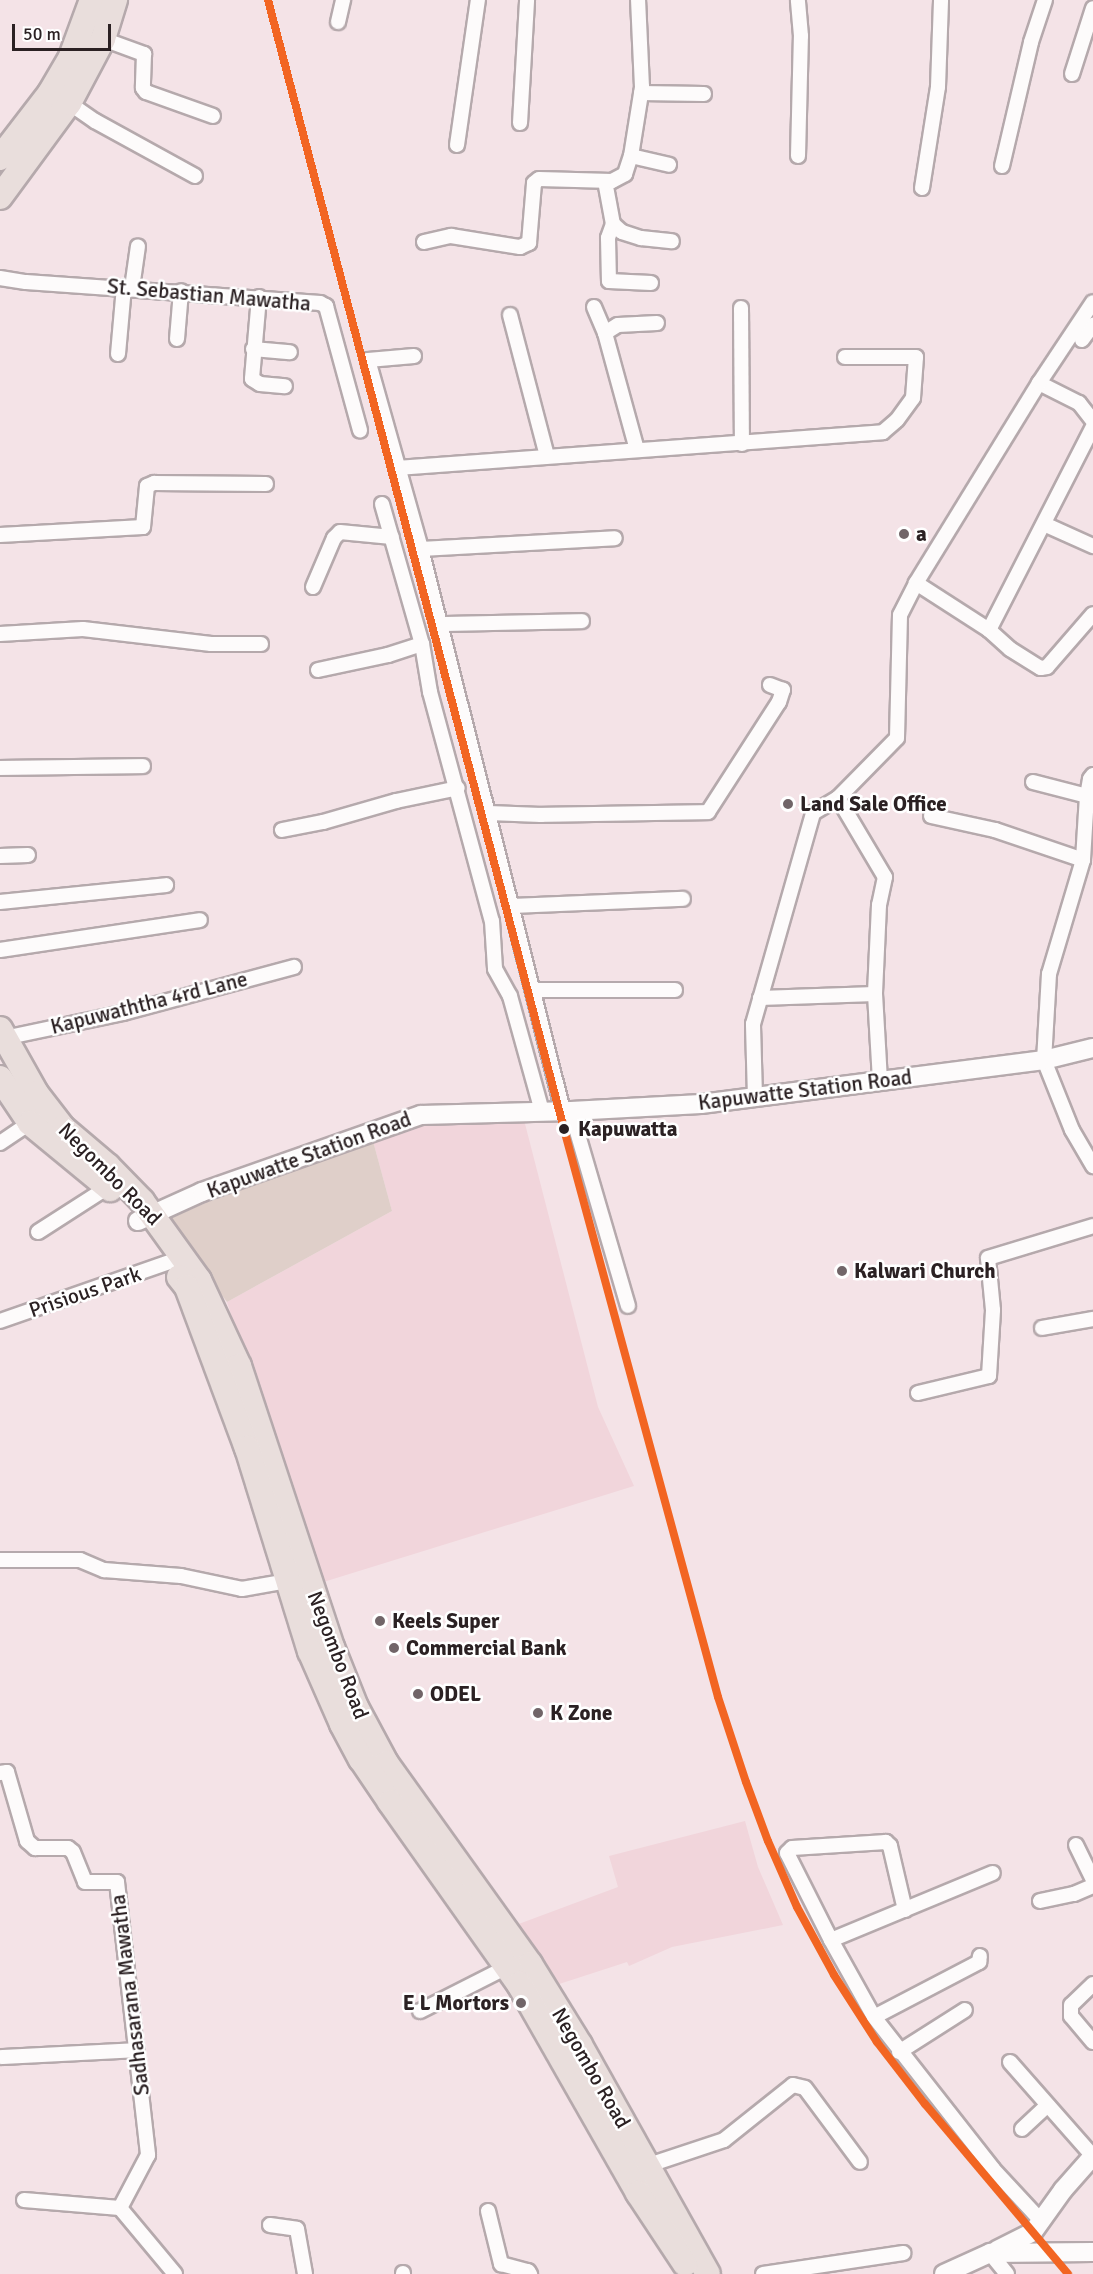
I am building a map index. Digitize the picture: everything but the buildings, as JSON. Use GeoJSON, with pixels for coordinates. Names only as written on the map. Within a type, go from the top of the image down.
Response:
{"type":"FeatureCollection","features":[{"type":"Feature","properties":{"kind":"highway"},"geometry":{"type":"LineString","coordinates":[[0,158],[55,84],[80,37],[92,0]]}},
{"type":"Feature","properties":{"kind":"highway"},"geometry":{"type":"LineString","coordinates":[[0,197],[69,103],[103,39],[115,0]]}},
{"type":"Feature","properties":{"kind":"highway","name":"Negombo Road"},"geometry":{"type":"LineString","coordinates":[[2,1034],[36,1093],[63,1128],[108,1166],[146,1218],[199,1280],[239,1366],[332,1647],[346,1685],[372,1737],[386,1763],[530,1964],[580,2045],[708,2274]]}},
{"type":"Feature","properties":{"kind":"highway","name":"Negombo Road"},"geometry":{"type":"LineString","coordinates":[[0,1078],[30,1123],[146,1218],[169,1262],[186,1287],[247,1448],[288,1581],[325,1689],[361,1759],[507,1967],[549,2033],[638,2193],[691,2274]]}},
{"type":"Feature","properties":{"kind":"street"},"geometry":{"type":"LineString","coordinates":[[338,22],[343,0]]}},
{"type":"Feature","properties":{"kind":"street"},"geometry":{"type":"LineString","coordinates":[[457,145],[478,0]]}},
{"type":"Feature","properties":{"kind":"street"},"geometry":{"type":"LineString","coordinates":[[520,123],[527,0]]}},
{"type":"Feature","properties":{"kind":"street"},"geometry":{"type":"LineString","coordinates":[[424,242],[461,237],[520,247],[530,243],[534,183],[539,179],[612,181],[625,174],[631,156],[641,93],[638,0]]}},
{"type":"Feature","properties":{"kind":"street"},"geometry":{"type":"LineString","coordinates":[[798,0],[801,36],[798,156]]}},
{"type":"Feature","properties":{"kind":"street"},"geometry":{"type":"LineString","coordinates":[[922,188],[938,87],[941,0]]}},
{"type":"Feature","properties":{"kind":"street"},"geometry":{"type":"LineString","coordinates":[[1002,166],[1031,42],[1045,0]]}},
{"type":"Feature","properties":{"kind":"street"},"geometry":{"type":"LineString","coordinates":[[1072,74],[1093,8]]}},
{"type":"Feature","properties":{"kind":"street"},"geometry":{"type":"LineString","coordinates":[[103,39],[144,54],[142,88],[146,92],[213,116]]}},
{"type":"Feature","properties":{"kind":"street"},"geometry":{"type":"LineString","coordinates":[[641,93],[704,94]]}},
{"type":"Feature","properties":{"kind":"street"},"geometry":{"type":"LineString","coordinates":[[69,103],[95,121],[195,176]]}},
{"type":"Feature","properties":{"kind":"street"},"geometry":{"type":"LineString","coordinates":[[631,156],[669,165]]}},
{"type":"Feature","properties":{"kind":"street"},"geometry":{"type":"LineString","coordinates":[[605,181],[614,224],[622,232],[641,238],[672,240]]}},
{"type":"Feature","properties":{"kind":"street"},"geometry":{"type":"LineString","coordinates":[[614,224],[608,238],[609,281],[651,283]]}},
{"type":"Feature","properties":{"kind":"street"},"geometry":{"type":"LineString","coordinates":[[118,354],[128,288],[138,246]]}},
{"type":"Feature","properties":{"kind":"street","name":"St. Sebastian Mawatha"},"geometry":{"type":"LineString","coordinates":[[0,278],[26,282],[181,291],[320,303],[326,306],[360,430]]}},
{"type":"Feature","properties":{"kind":"street"},"geometry":{"type":"LineString","coordinates":[[177,339],[181,291]]}},
{"type":"Feature","properties":{"kind":"street"},"geometry":{"type":"LineString","coordinates":[[259,297],[252,379],[260,384],[285,386]]}},
{"type":"Feature","properties":{"kind":"street"},"geometry":{"type":"LineString","coordinates":[[755,1097],[753,1024],[813,813],[838,798],[897,738],[900,615],[916,583],[1039,383],[1093,302]]}},
{"type":"Feature","properties":{"kind":"street"},"geometry":{"type":"LineString","coordinates":[[594,307],[605,333],[637,450]]}},
{"type":"Feature","properties":{"kind":"street"},"geometry":{"type":"LineString","coordinates":[[741,308],[742,444]]}},
{"type":"Feature","properties":{"kind":"street"},"geometry":{"type":"LineString","coordinates":[[510,315],[547,456]]}},
{"type":"Feature","properties":{"kind":"street"},"geometry":{"type":"LineString","coordinates":[[605,333],[618,325],[657,323]]}},
{"type":"Feature","properties":{"kind":"street"},"geometry":{"type":"LineString","coordinates":[[1082,340],[1093,325]]}},
{"type":"Feature","properties":{"kind":"street"},"geometry":{"type":"LineString","coordinates":[[253,349],[290,352]]}},
{"type":"Feature","properties":{"kind":"street"},"geometry":{"type":"LineString","coordinates":[[414,356],[368,360],[441,624],[533,990],[567,1111],[628,1306]]}},
{"type":"Feature","properties":{"kind":"street"},"geometry":{"type":"LineString","coordinates":[[397,468],[883,432],[897,420],[912,398],[916,357],[845,357]]}},
{"type":"Feature","properties":{"kind":"street"},"geometry":{"type":"LineString","coordinates":[[1039,383],[1078,404],[1093,421]]}},
{"type":"Feature","properties":{"kind":"street"},"geometry":{"type":"LineString","coordinates":[[989,630],[1093,428]]}},
{"type":"Feature","properties":{"kind":"street"},"geometry":{"type":"LineString","coordinates":[[0,535],[143,527],[146,521],[147,486],[154,483],[266,484]]}},
{"type":"Feature","properties":{"kind":"street"},"geometry":{"type":"LineString","coordinates":[[382,504],[422,644],[430,692],[458,788],[492,921],[495,969],[510,996],[542,1111]]}},
{"type":"Feature","properties":{"kind":"street"},"geometry":{"type":"LineString","coordinates":[[1044,524],[1093,546]]}},
{"type":"Feature","properties":{"kind":"street"},"geometry":{"type":"LineString","coordinates":[[312,587],[339,532],[392,537]]}},
{"type":"Feature","properties":{"kind":"street"},"geometry":{"type":"LineString","coordinates":[[421,549],[615,538]]}},
{"type":"Feature","properties":{"kind":"street"},"geometry":{"type":"LineString","coordinates":[[916,583],[989,630],[1010,648],[1041,668],[1047,667],[1093,614]]}},
{"type":"Feature","properties":{"kind":"street"},"geometry":{"type":"LineString","coordinates":[[441,624],[582,621]]}},
{"type":"Feature","properties":{"kind":"street"},"geometry":{"type":"LineString","coordinates":[[0,634],[83,629],[211,644],[261,644]]}},
{"type":"Feature","properties":{"kind":"street"},"geometry":{"type":"LineString","coordinates":[[318,670],[388,655],[422,644]]}},
{"type":"Feature","properties":{"kind":"street"},"geometry":{"type":"LineString","coordinates":[[489,813],[541,815],[708,812],[779,702],[783,690],[770,685]]}},
{"type":"Feature","properties":{"kind":"street"},"geometry":{"type":"LineString","coordinates":[[0,768],[143,766]]}},
{"type":"Feature","properties":{"kind":"street"},"geometry":{"type":"LineString","coordinates":[[1092,1163],[1072,1130],[1044,1060],[1049,974],[1083,860],[1087,796],[1093,775]]}},
{"type":"Feature","properties":{"kind":"street"},"geometry":{"type":"LineString","coordinates":[[1033,782],[1087,796]]}},
{"type":"Feature","properties":{"kind":"street"},"geometry":{"type":"LineString","coordinates":[[282,830],[458,788]]}},
{"type":"Feature","properties":{"kind":"street"},"geometry":{"type":"LineString","coordinates":[[838,798],[885,878],[879,905],[875,994],[880,1080]]}},
{"type":"Feature","properties":{"kind":"street"},"geometry":{"type":"LineString","coordinates":[[931,816],[995,830],[1083,860]]}},
{"type":"Feature","properties":{"kind":"street"},"geometry":{"type":"LineString","coordinates":[[0,856],[28,855]]}},
{"type":"Feature","properties":{"kind":"street"},"geometry":{"type":"LineString","coordinates":[[0,902],[166,885]]}},
{"type":"Feature","properties":{"kind":"street"},"geometry":{"type":"LineString","coordinates":[[513,906],[683,899]]}},
{"type":"Feature","properties":{"kind":"street"},"geometry":{"type":"LineString","coordinates":[[0,950],[200,920]]}},
{"type":"Feature","properties":{"kind":"street","name":"Kapuwaththa 4rd Lane"},"geometry":{"type":"LineString","coordinates":[[2,1034],[123,1013],[294,967]]}},
{"type":"Feature","properties":{"kind":"street"},"geometry":{"type":"LineString","coordinates":[[533,990],[675,990]]}},
{"type":"Feature","properties":{"kind":"street"},"geometry":{"type":"LineString","coordinates":[[760,998],[875,994]]}},
{"type":"Feature","properties":{"kind":"street","name":"Kapuwatte Station Road"},"geometry":{"type":"LineString","coordinates":[[146,1218],[202,1192],[421,1115],[701,1104],[1044,1060],[1093,1048]]}},
{"type":"Feature","properties":{"kind":"street"},"geometry":{"type":"LineString","coordinates":[[0,1143],[30,1123]]}},
{"type":"Feature","properties":{"kind":"street"},"geometry":{"type":"LineString","coordinates":[[38,1232],[108,1187]]}},
{"type":"Feature","properties":{"kind":"street"},"geometry":{"type":"LineString","coordinates":[[918,1393],[989,1376],[993,1310],[988,1258],[1093,1226]]}},
{"type":"Feature","properties":{"kind":"street","name":"Prisious Park"},"geometry":{"type":"LineString","coordinates":[[0,1321],[169,1262]]}},
{"type":"Feature","properties":{"kind":"street"},"geometry":{"type":"LineString","coordinates":[[1042,1328],[1093,1319]]}},
{"type":"Feature","properties":{"kind":"street"},"geometry":{"type":"LineString","coordinates":[[0,1560],[80,1560],[104,1570],[181,1576],[242,1588],[288,1581]]}},
{"type":"Feature","properties":{"kind":"street","name":"Sadhasarana Mawatha"},"geometry":{"type":"LineString","coordinates":[[0,1773],[7,1772],[27,1841],[35,1848],[68,1848],[73,1852],[85,1882],[117,1882],[148,2155],[120,2208]]}},
{"type":"Feature","properties":{"kind":"street"},"geometry":{"type":"LineString","coordinates":[[905,1910],[890,1846],[885,1842],[792,1848],[787,1852],[831,1940],[874,2017],[899,2052],[993,2169],[1042,2222]]}},
{"type":"Feature","properties":{"kind":"street"},"geometry":{"type":"LineString","coordinates":[[1076,1845],[1093,1880]]}},
{"type":"Feature","properties":{"kind":"street"},"geometry":{"type":"LineString","coordinates":[[831,1940],[993,1873]]}},
{"type":"Feature","properties":{"kind":"street"},"geometry":{"type":"LineString","coordinates":[[1040,1901],[1074,1894],[1093,1886]]}},
{"type":"Feature","properties":{"kind":"street"},"geometry":{"type":"LineString","coordinates":[[874,2017],[979,1962],[980,1956]]}},
{"type":"Feature","properties":{"kind":"street"},"geometry":{"type":"LineString","coordinates":[[420,2011],[507,1967]]}},
{"type":"Feature","properties":{"kind":"street"},"geometry":{"type":"LineString","coordinates":[[1093,1984],[1071,2005],[1071,2016],[1093,2042]]}},
{"type":"Feature","properties":{"kind":"street"},"geometry":{"type":"LineString","coordinates":[[899,2052],[965,2010]]}},
{"type":"Feature","properties":{"kind":"street"},"geometry":{"type":"LineString","coordinates":[[1,2057],[137,2050]]}},
{"type":"Feature","properties":{"kind":"street"},"geometry":{"type":"LineString","coordinates":[[944,2274],[1033,2232],[1063,2190],[1093,2156],[1010,2062]]}},
{"type":"Feature","properties":{"kind":"street"},"geometry":{"type":"LineString","coordinates":[[646,2166],[724,2140],[793,2085],[805,2088],[860,2162]]}},
{"type":"Feature","properties":{"kind":"street"},"geometry":{"type":"LineString","coordinates":[[1022,2129],[1048,2105]]}},
{"type":"Feature","properties":{"kind":"street"},"geometry":{"type":"LineString","coordinates":[[24,2200],[120,2208],[175,2274]]}},
{"type":"Feature","properties":{"kind":"street"},"geometry":{"type":"LineString","coordinates":[[488,2211],[501,2264],[528,2271],[530,2274]]}},
{"type":"Feature","properties":{"kind":"street"},"geometry":{"type":"LineString","coordinates":[[270,2226],[297,2229],[305,2274]]}},
{"type":"Feature","properties":{"kind":"street"},"geometry":{"type":"LineString","coordinates":[[990,2253],[1093,2252]]}},
{"type":"Feature","properties":{"kind":"street"},"geometry":{"type":"LineString","coordinates":[[763,2274],[903,2253]]}},
{"type":"Feature","properties":{"kind":"street"},"geometry":{"type":"LineString","coordinates":[[990,2253],[1007,2274]]}},
{"type":"Feature","properties":{"kind":"shaded area"},"geometry":{"type":"Polygon","coordinates":[[[523,1116],[598,1407],[634,1486],[317,1584],[227,1302],[392,1211],[373,1141],[428,1121],[523,1116]]]}},
{"type":"Feature","properties":{"kind":"shaded area"},"geometry":{"type":"Polygon","coordinates":[[[373,1141],[392,1211],[227,1302],[166,1220],[294,1165],[373,1141]]]}},
{"type":"Feature","properties":{"kind":"shaded area"},"geometry":{"type":"Polygon","coordinates":[[[745,1821],[758,1867],[783,1925],[672,1947],[629,1966],[627,1962],[553,1986],[516,1925],[618,1887],[609,1856],[745,1821]]]}},
{"type":"Feature","properties":{"kind":"transit line"},"geometry":{"type":"LineString","coordinates":[[268,0],[565,1133],[718,1697],[746,1782],[768,1841],[797,1907],[834,1975],[877,2042],[925,2104],[1068,2274]]}},
{"type":"Feature","properties":{"kind":"place","name":"a"},"geometry":{"type":"Point","coordinates":[904,534]}},
{"type":"Feature","properties":{"kind":"place","name":"Land Sale Office"},"geometry":{"type":"Point","coordinates":[788,804]}},
{"type":"Feature","properties":{"kind":"place","name":"Kapuwatta"},"geometry":{"type":"Point","coordinates":[564,1129]}},
{"type":"Feature","properties":{"kind":"place","name":"Kalwari Church"},"geometry":{"type":"Point","coordinates":[842,1271]}},
{"type":"Feature","properties":{"kind":"place","name":"Keels Super"},"geometry":{"type":"Point","coordinates":[380,1621]}},
{"type":"Feature","properties":{"kind":"place","name":"Commercial Bank"},"geometry":{"type":"Point","coordinates":[394,1648]}},
{"type":"Feature","properties":{"kind":"place","name":"ODEL"},"geometry":{"type":"Point","coordinates":[418,1694]}},
{"type":"Feature","properties":{"kind":"place","name":"K Zone"},"geometry":{"type":"Point","coordinates":[538,1713]}},
{"type":"Feature","properties":{"kind":"place","name":"E L Mortors"},"geometry":{"type":"Point","coordinates":[521,2003]}}]}
